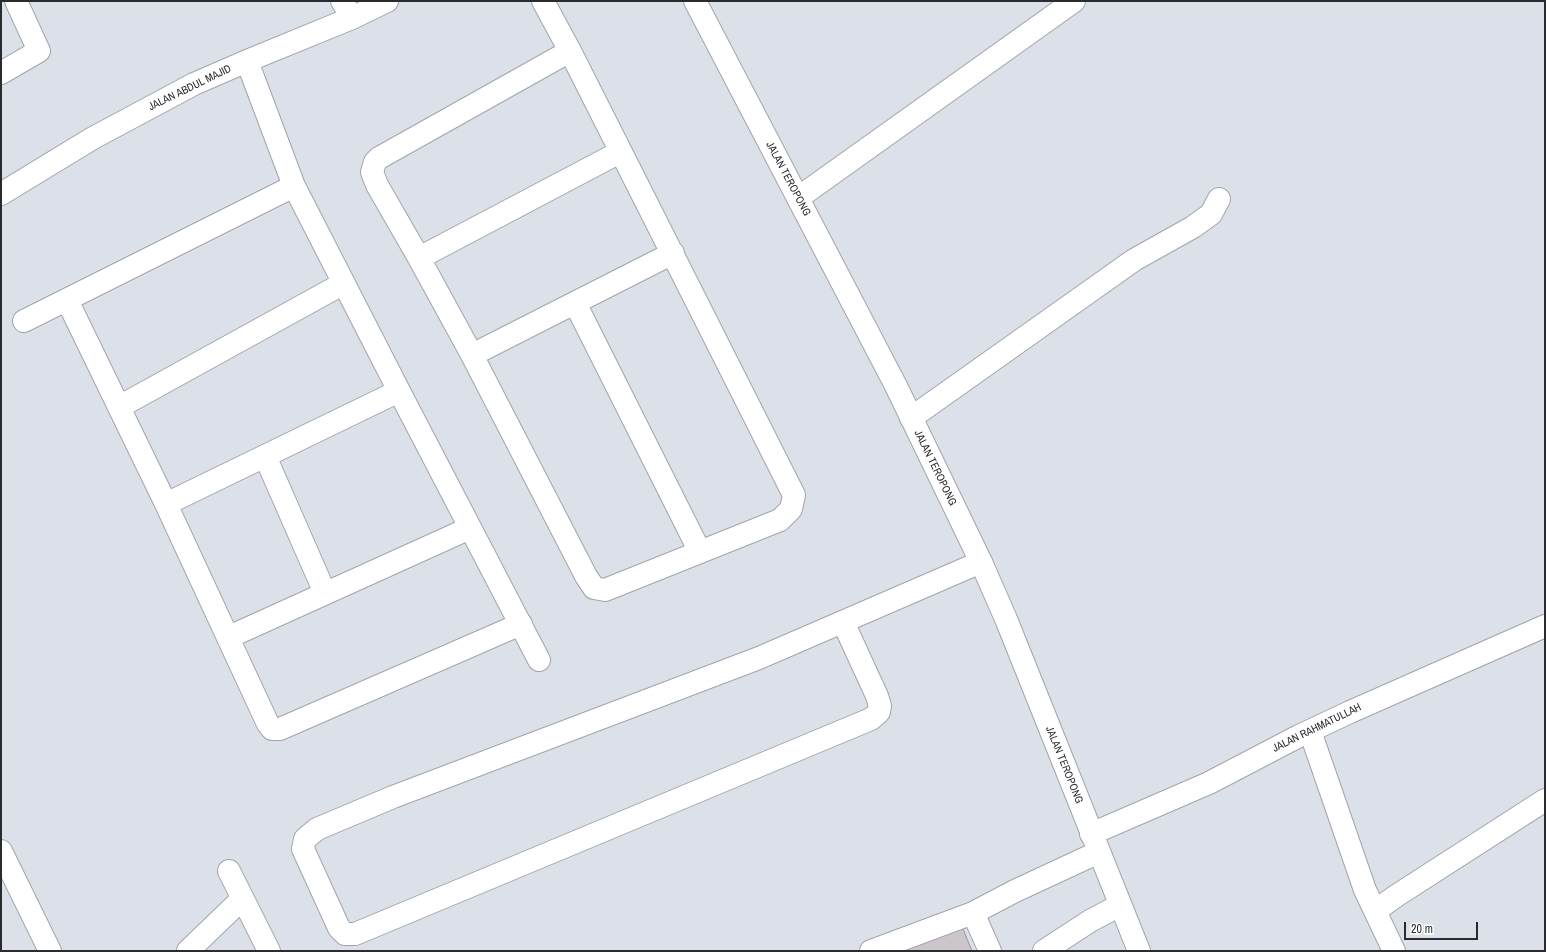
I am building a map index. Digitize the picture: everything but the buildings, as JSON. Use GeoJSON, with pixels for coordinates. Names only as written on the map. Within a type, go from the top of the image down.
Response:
{"type":"FeatureCollection","features":[{"type":"Feature","properties":{"kind":"street"},"geometry":{"type":"LineString","coordinates":[[1,73],[39,51],[16,1]]}},
{"type":"Feature","properties":{"kind":"street","name":"JALAN ABDUL MAJID"},"geometry":{"type":"LineString","coordinates":[[1,194],[93,138],[194,84],[247,61],[347,9],[388,1]]}},
{"type":"Feature","properties":{"kind":"street"},"geometry":{"type":"LineString","coordinates":[[543,1],[570,52],[794,495],[791,509],[780,520],[605,590],[594,588],[586,576],[472,355],[377,185],[372,172],[375,162],[570,52]]}},
{"type":"Feature","properties":{"kind":"street","name":"JALAN TEROPONG"},"geometry":{"type":"LineString","coordinates":[[695,1],[911,418],[981,562],[1006,619],[1139,951]]}},
{"type":"Feature","properties":{"kind":"street"},"geometry":{"type":"LineString","coordinates":[[798,198],[1074,1]]}},
{"type":"Feature","properties":{"kind":"street"},"geometry":{"type":"LineString","coordinates":[[247,61],[294,186],[539,660]]}},
{"type":"Feature","properties":{"kind":"street"},"geometry":{"type":"LineString","coordinates":[[419,258],[620,152]]}},
{"type":"Feature","properties":{"kind":"street"},"geometry":{"type":"LineString","coordinates":[[24,321],[294,186]]}},
{"type":"Feature","properties":{"kind":"street"},"geometry":{"type":"LineString","coordinates":[[911,418],[1134,260],[1193,227],[1212,214],[1219,199]]}},
{"type":"Feature","properties":{"kind":"street"},"geometry":{"type":"LineString","coordinates":[[472,355],[672,253]]}},
{"type":"Feature","properties":{"kind":"street"},"geometry":{"type":"LineString","coordinates":[[119,407],[344,283]]}},
{"type":"Feature","properties":{"kind":"street"},"geometry":{"type":"LineString","coordinates":[[67,300],[166,504],[229,637],[268,724],[272,729],[280,729],[521,624]]}},
{"type":"Feature","properties":{"kind":"street"},"geometry":{"type":"LineString","coordinates":[[575,303],[700,552]]}},
{"type":"Feature","properties":{"kind":"street"},"geometry":{"type":"LineString","coordinates":[[166,504],[399,391]]}},
{"type":"Feature","properties":{"kind":"street"},"geometry":{"type":"LineString","coordinates":[[264,456],[325,593]]}},
{"type":"Feature","properties":{"kind":"street"},"geometry":{"type":"LineString","coordinates":[[229,637],[470,528]]}},
{"type":"Feature","properties":{"kind":"street"},"geometry":{"type":"LineString","coordinates":[[843,622],[877,696],[880,706],[879,712],[871,719],[355,934],[345,934],[339,928],[303,849],[305,839],[317,829],[393,797],[759,658],[981,562]]}},
{"type":"Feature","properties":{"kind":"street","name":"JALAN RAHMATULLAH"},"geometry":{"type":"LineString","coordinates":[[871,951],[973,913],[1015,891],[1095,843],[1310,731],[1545,626]]}},
{"type":"Feature","properties":{"kind":"street"},"geometry":{"type":"LineString","coordinates":[[1310,731],[1365,890],[1394,951]]}},
{"type":"Feature","properties":{"kind":"street"},"geometry":{"type":"LineString","coordinates":[[1376,911],[1396,896],[1545,800]]}},
{"type":"Feature","properties":{"kind":"street"},"geometry":{"type":"LineString","coordinates":[[1,851],[50,951]]}},
{"type":"Feature","properties":{"kind":"street"},"geometry":{"type":"LineString","coordinates":[[229,871],[269,951]]}},
{"type":"Feature","properties":{"kind":"street"},"geometry":{"type":"LineString","coordinates":[[188,951],[242,899]]}},
{"type":"Feature","properties":{"kind":"street"},"geometry":{"type":"LineString","coordinates":[[1044,951],[1090,921],[1120,905]]}},
{"type":"Feature","properties":{"kind":"street"},"geometry":{"type":"LineString","coordinates":[[973,913],[990,951]]}}]}
